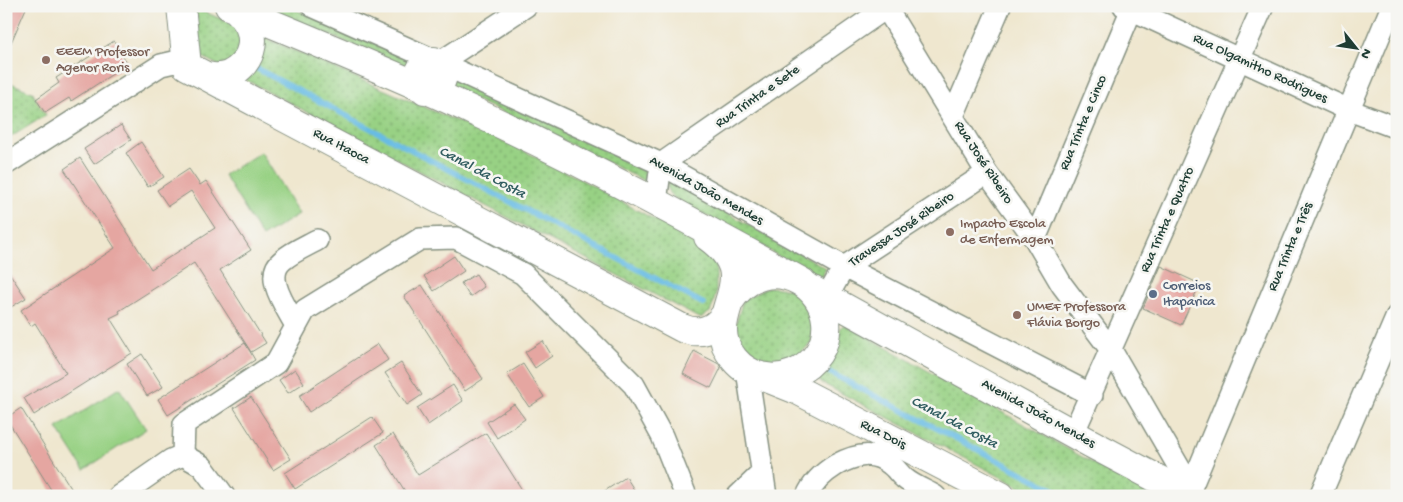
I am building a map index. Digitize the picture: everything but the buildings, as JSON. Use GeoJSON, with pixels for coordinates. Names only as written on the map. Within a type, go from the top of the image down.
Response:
{"type":"FeatureCollection","features":[{"type":"Feature","properties":{"kind":"main road"},"geometry":{"type":"LineString","coordinates":[[200,6],[189,16],[182,19],[197,71],[223,77],[242,67],[248,58],[251,48],[251,32],[248,22],[233,8]]}},
{"type":"Feature","properties":{"kind":"main road","name":"Avenida João Mendes"},"geometry":{"type":"LineString","coordinates":[[233,8],[431,76],[540,143],[656,202],[1074,434],[1190,493]]}},
{"type":"Feature","properties":{"kind":"main road","name":"Rua Itaoca"},"geometry":{"type":"LineString","coordinates":[[197,71],[682,328]]}},
{"type":"Feature","properties":{"kind":"main road"},"geometry":{"type":"LineString","coordinates":[[682,216],[717,243],[728,256],[734,272],[733,291],[727,308],[723,334],[729,351],[750,371],[781,378],[798,372],[812,362],[821,348],[826,332],[825,316],[813,289],[785,276],[776,275],[758,277],[742,286],[727,308],[715,326],[695,332],[682,328]]}},
{"type":"Feature","properties":{"kind":"main road","name":"Rua Dois"},"geometry":{"type":"LineString","coordinates":[[682,328],[703,345],[750,371],[796,390],[1001,496]]}},
{"type":"Feature","properties":{"kind":"street","name":"Avenida João Mendes"},"geometry":{"type":"LineString","coordinates":[[312,6],[431,76],[661,164],[844,267],[1092,395]]}},
{"type":"Feature","properties":{"kind":"street"},"geometry":{"type":"LineString","coordinates":[[431,76],[526,6]]}},
{"type":"Feature","properties":{"kind":"street"},"geometry":{"type":"LineString","coordinates":[[953,116],[1000,6]]}},
{"type":"Feature","properties":{"kind":"street","name":"Rua Trinta e Quatro"},"geometry":{"type":"LineString","coordinates":[[1074,434],[1263,6]]}},
{"type":"Feature","properties":{"kind":"street","name":"Rua Trinta e Três"},"geometry":{"type":"LineString","coordinates":[[1190,493],[1392,6]]}},
{"type":"Feature","properties":{"kind":"street","name":"Rua José Ribeiro"},"geometry":{"type":"LineString","coordinates":[[886,7],[987,173],[1035,240],[1062,285],[1111,350],[1190,493]]}},
{"type":"Feature","properties":{"kind":"street","name":"Rua Trinta e Sete"},"geometry":{"type":"LineString","coordinates":[[661,164],[886,7]]}},
{"type":"Feature","properties":{"kind":"street","name":"Rua Olgamitho Rodrigues"},"geometry":{"type":"LineString","coordinates":[[1130,7],[1349,110],[1397,128]]}},
{"type":"Feature","properties":{"kind":"street","name":"Rua Trinta e Cinco"},"geometry":{"type":"LineString","coordinates":[[1035,240],[1130,7]]}},
{"type":"Feature","properties":{"kind":"street","name":"Rua Itaoca"},"geometry":{"type":"LineString","coordinates":[[6,164],[161,66],[174,62],[197,71]]}},
{"type":"Feature","properties":{"kind":"street"},"geometry":{"type":"LineString","coordinates":[[656,202],[661,164]]}},
{"type":"Feature","properties":{"kind":"street","name":"Travessa José Ribeiro"},"geometry":{"type":"LineString","coordinates":[[813,289],[987,173]]}},
{"type":"Feature","properties":{"kind":"street"},"geometry":{"type":"LineString","coordinates":[[183,456],[184,424],[276,363],[305,310],[420,239],[456,238],[523,274],[634,386],[662,436],[686,496]]}},
{"type":"Feature","properties":{"kind":"street"},"geometry":{"type":"LineString","coordinates":[[296,326],[274,284],[275,270],[282,260],[317,240]]}},
{"type":"Feature","properties":{"kind":"street"},"geometry":{"type":"LineString","coordinates":[[1320,496],[1397,316]]}},
{"type":"Feature","properties":{"kind":"street"},"geometry":{"type":"LineString","coordinates":[[738,496],[763,488],[750,371]]}},
{"type":"Feature","properties":{"kind":"street"},"geometry":{"type":"LineString","coordinates":[[807,496],[812,485],[826,471],[848,458],[863,455],[881,458],[905,478],[935,496]]}},
{"type":"Feature","properties":{"kind":"street"},"geometry":{"type":"LineString","coordinates":[[119,496],[170,460],[183,456],[202,466],[224,496]]}},
{"type":"Feature","properties":{"kind":"green space"},"geometry":{"type":"Polygon","coordinates":[[[191,6],[514,146],[578,178],[703,246],[716,264],[716,292],[710,312],[701,318],[697,317],[195,53],[191,6]]]}},
{"type":"Feature","properties":{"kind":"green space"},"geometry":{"type":"Polygon","coordinates":[[[260,6],[287,6],[412,59],[410,69],[260,6]]]}},
{"type":"Feature","properties":{"kind":"green space"},"geometry":{"type":"Polygon","coordinates":[[[451,76],[646,167],[651,179],[647,182],[546,132],[451,89],[451,76]]]}},
{"type":"Feature","properties":{"kind":"green space"},"geometry":{"type":"Polygon","coordinates":[[[6,81],[34,93],[46,115],[6,140],[6,81]]]}},
{"type":"Feature","properties":{"kind":"green space"},"geometry":{"type":"Polygon","coordinates":[[[261,152],[299,214],[262,237],[224,175],[261,152]]]}},
{"type":"Feature","properties":{"kind":"green space"},"geometry":{"type":"Polygon","coordinates":[[[670,181],[826,268],[822,276],[818,278],[673,197],[668,189],[670,181]]]}},
{"type":"Feature","properties":{"kind":"green space"},"geometry":{"type":"Polygon","coordinates":[[[768,287],[789,289],[806,302],[814,321],[811,343],[786,367],[752,363],[733,334],[743,300],[768,287]]]}},
{"type":"Feature","properties":{"kind":"green space"},"geometry":{"type":"Polygon","coordinates":[[[846,325],[1152,496],[1037,496],[820,382],[819,375],[833,351],[842,326],[846,325]]]}},
{"type":"Feature","properties":{"kind":"green space"},"geometry":{"type":"Polygon","coordinates":[[[119,388],[146,429],[84,470],[57,428],[119,388]]]}},
{"type":"Feature","properties":{"kind":"waterway","name":"Canal da Costa"},"geometry":{"type":"LineString","coordinates":[[250,65],[704,304]]}},
{"type":"Feature","properties":{"kind":"waterway","name":"Canal da Costa"},"geometry":{"type":"LineString","coordinates":[[829,372],[1066,496]]}},
{"type":"Feature","properties":{"kind":"place","name":"EEEM Professor Agenor Roris"},"geometry":{"type":"Point","coordinates":[46,60]}},
{"type":"Feature","properties":{"kind":"place","name":"Impacto Escola de Enfermagem"},"geometry":{"type":"Point","coordinates":[950,232]}},
{"type":"Feature","properties":{"kind":"place","name":"Correios Itaparica"},"geometry":{"type":"Point","coordinates":[1153,294]}},
{"type":"Feature","properties":{"kind":"place","name":"UMEF Professora Flávia Borgo"},"geometry":{"type":"Point","coordinates":[1017,315]}}]}
